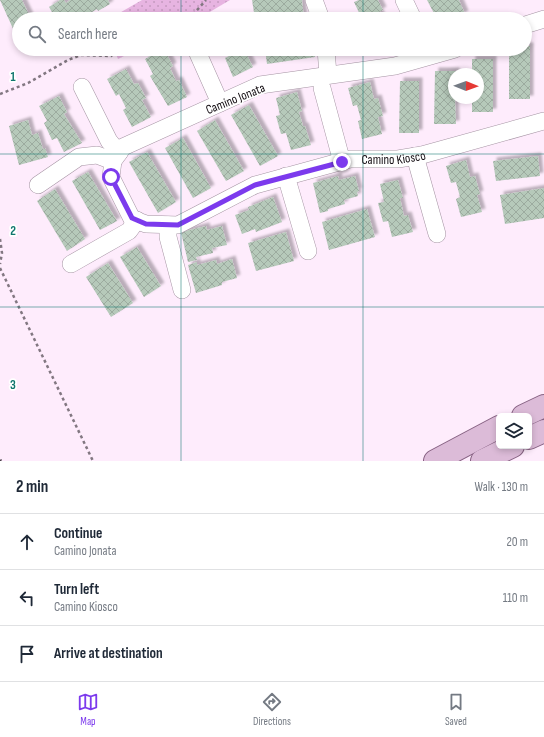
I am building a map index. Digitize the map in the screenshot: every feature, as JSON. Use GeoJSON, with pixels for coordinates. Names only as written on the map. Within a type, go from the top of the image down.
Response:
{"type":"FeatureCollection","features":[{"type":"Feature","properties":{"kind":"main road"},"geometry":{"type":"LineString","coordinates":[[529,413],[544,406]]}},
{"type":"Feature","properties":{"kind":"main road"},"geometry":{"type":"LineString","coordinates":[[435,461],[496,429]]}},
{"type":"Feature","properties":{"kind":"main road"},"geometry":{"type":"LineString","coordinates":[[532,437],[544,431]]}},
{"type":"Feature","properties":{"kind":"main road"},"geometry":{"type":"LineString","coordinates":[[482,461],[507,449]]}},
{"type":"Feature","properties":{"kind":"street"},"geometry":{"type":"LineString","coordinates":[[314,0],[318,12]]}},
{"type":"Feature","properties":{"kind":"street"},"geometry":{"type":"LineString","coordinates":[[404,0],[410,12]]}},
{"type":"Feature","properties":{"kind":"street"},"geometry":{"type":"LineString","coordinates":[[532,23],[544,19]]}},
{"type":"Feature","properties":{"kind":"street"},"geometry":{"type":"LineString","coordinates":[[199,56],[220,103]]}},
{"type":"Feature","properties":{"kind":"street"},"geometry":{"type":"LineString","coordinates":[[326,56],[324,82],[342,162]]}},
{"type":"Feature","properties":{"kind":"street","name":"Camino Jonata"},"geometry":{"type":"LineString","coordinates":[[116,157],[123,147],[260,85],[324,82],[395,66],[421,56]]}},
{"type":"Feature","properties":{"kind":"street"},"geometry":{"type":"LineString","coordinates":[[71,264],[129,231],[135,220],[111,177],[116,157],[82,87]]}},
{"type":"Feature","properties":{"kind":"street","name":"Camino Kiosco"},"geometry":{"type":"LineString","coordinates":[[135,220],[146,224],[178,225],[255,185],[286,176],[350,159],[398,159],[415,156],[544,121]]}},
{"type":"Feature","properties":{"kind":"street"},"geometry":{"type":"LineString","coordinates":[[38,185],[79,157],[97,155],[116,157]]}},
{"type":"Feature","properties":{"kind":"street"},"geometry":{"type":"LineString","coordinates":[[415,156],[437,234]]}},
{"type":"Feature","properties":{"kind":"street"},"geometry":{"type":"LineString","coordinates":[[286,176],[308,251]]}},
{"type":"Feature","properties":{"kind":"street"},"geometry":{"type":"LineString","coordinates":[[168,225],[168,237],[182,290]]}},
{"type":"Feature","properties":{"kind":"path"},"geometry":{"type":"LineString","coordinates":[[195,12],[206,0]]}},
{"type":"Feature","properties":{"kind":"path"},"geometry":{"type":"LineString","coordinates":[[0,94],[28,83],[68,60],[78,56]]}},
{"type":"Feature","properties":{"kind":"path"},"geometry":{"type":"LineString","coordinates":[[0,240],[2,253],[0,264]]}},
{"type":"Feature","properties":{"kind":"path"},"geometry":{"type":"LineString","coordinates":[[0,268],[92,461]]}},
{"type":"Feature","properties":{"kind":"shaded area"},"geometry":{"type":"Polygon","coordinates":[[[142,0],[230,0],[210,12],[121,12],[142,0]]]}},
{"type":"Feature","properties":{"kind":"shaded area"},"geometry":{"type":"Polygon","coordinates":[[[117,56],[124,56],[118,59],[117,56]]]}},
{"type":"Feature","properties":{"kind":"building"},"geometry":{"type":"Polygon","coordinates":[[[0,0],[22,0],[28,12],[12,12],[12,26],[0,0]]]}},
{"type":"Feature","properties":{"kind":"building"},"geometry":{"type":"Polygon","coordinates":[[[60,0],[64,0],[66,3],[70,0],[108,0],[110,4],[98,11],[97,9],[92,12],[52,12],[49,7],[60,0]]]}},
{"type":"Feature","properties":{"kind":"building"},"geometry":{"type":"Polygon","coordinates":[[[252,0],[302,0],[303,12],[254,12],[252,0]]]}},
{"type":"Feature","properties":{"kind":"building"},"geometry":{"type":"Polygon","coordinates":[[[359,0],[378,0],[383,10],[379,12],[359,12],[354,2],[359,0]]]}},
{"type":"Feature","properties":{"kind":"building"},"geometry":{"type":"Polygon","coordinates":[[[427,0],[459,0],[464,12],[433,12],[427,0]]]}},
{"type":"Feature","properties":{"kind":"building"},"geometry":{"type":"Polygon","coordinates":[[[151,56],[168,56],[173,66],[170,68],[176,81],[179,80],[187,97],[168,106],[150,76],[153,74],[145,59],[151,56]]]}},
{"type":"Feature","properties":{"kind":"building"},"geometry":{"type":"Polygon","coordinates":[[[229,56],[248,56],[253,67],[233,77],[225,58],[229,56]]]}},
{"type":"Feature","properties":{"kind":"building"},"geometry":{"type":"Polygon","coordinates":[[[266,56],[315,56],[315,57],[267,64],[266,56]]]}},
{"type":"Feature","properties":{"kind":"building"},"geometry":{"type":"Polygon","coordinates":[[[509,56],[530,56],[530,99],[509,99],[509,56]]]}},
{"type":"Feature","properties":{"kind":"building"},"geometry":{"type":"Polygon","coordinates":[[[472,59],[493,59],[493,112],[472,112],[472,104],[484,104],[484,68],[472,68],[472,59]]]}},
{"type":"Feature","properties":{"kind":"building"},"geometry":{"type":"Polygon","coordinates":[[[126,69],[134,84],[138,83],[146,98],[142,100],[151,117],[132,127],[123,110],[126,108],[119,94],[116,96],[107,79],[126,69]]]}},
{"type":"Feature","properties":{"kind":"building"},"geometry":{"type":"Polygon","coordinates":[[[435,71],[448,71],[448,104],[455,104],[456,124],[434,124],[435,71]]]}},
{"type":"Feature","properties":{"kind":"building"},"geometry":{"type":"Polygon","coordinates":[[[400,81],[419,81],[419,133],[399,133],[400,81]]]}},
{"type":"Feature","properties":{"kind":"building"},"geometry":{"type":"Polygon","coordinates":[[[370,82],[374,99],[378,98],[383,116],[378,117],[382,134],[362,139],[358,121],[361,120],[357,105],[353,106],[348,88],[370,82]]]}},
{"type":"Feature","properties":{"kind":"building"},"geometry":{"type":"Polygon","coordinates":[[[297,92],[302,111],[299,112],[311,145],[291,150],[286,133],[281,134],[276,116],[280,115],[276,98],[297,92]]]}},
{"type":"Feature","properties":{"kind":"building"},"geometry":{"type":"Polygon","coordinates":[[[59,96],[67,112],[64,114],[82,143],[64,152],[57,138],[52,140],[44,123],[47,121],[39,106],[59,96]]]}},
{"type":"Feature","properties":{"kind":"building"},"geometry":{"type":"Polygon","coordinates":[[[249,105],[278,156],[260,166],[231,115],[249,105]]]}},
{"type":"Feature","properties":{"kind":"building"},"geometry":{"type":"Polygon","coordinates":[[[28,120],[32,135],[38,133],[43,149],[45,148],[48,157],[19,165],[9,126],[28,120]]]}},
{"type":"Feature","properties":{"kind":"building"},"geometry":{"type":"Polygon","coordinates":[[[215,120],[244,171],[226,181],[197,131],[215,120]]]}},
{"type":"Feature","properties":{"kind":"building"},"geometry":{"type":"Polygon","coordinates":[[[183,138],[211,188],[193,198],[165,148],[183,138]]]}},
{"type":"Feature","properties":{"kind":"building"},"geometry":{"type":"Polygon","coordinates":[[[147,152],[176,202],[158,213],[129,162],[147,152]]]}},
{"type":"Feature","properties":{"kind":"building"},"geometry":{"type":"Polygon","coordinates":[[[538,156],[540,176],[496,181],[493,161],[538,156]]]}},
{"type":"Feature","properties":{"kind":"building"},"geometry":{"type":"Polygon","coordinates":[[[466,160],[470,177],[475,176],[480,194],[477,195],[482,212],[461,217],[456,199],[460,197],[456,182],[451,183],[446,166],[466,160]]]}},
{"type":"Feature","properties":{"kind":"building"},"geometry":{"type":"Polygon","coordinates":[[[88,172],[117,221],[100,230],[72,181],[88,172]]]}},
{"type":"Feature","properties":{"kind":"building"},"geometry":{"type":"Polygon","coordinates":[[[338,176],[339,180],[355,176],[359,191],[357,192],[358,196],[344,200],[345,204],[320,213],[313,183],[338,176]]]}},
{"type":"Feature","properties":{"kind":"building"},"geometry":{"type":"Polygon","coordinates":[[[398,180],[403,198],[400,198],[404,216],[408,215],[413,232],[392,237],[388,221],[383,222],[378,203],[384,202],[380,184],[398,180]]]}},
{"type":"Feature","properties":{"kind":"building"},"geometry":{"type":"Polygon","coordinates":[[[544,188],[544,218],[505,224],[500,195],[544,188]]]}},
{"type":"Feature","properties":{"kind":"building"},"geometry":{"type":"Polygon","coordinates":[[[55,189],[85,239],[67,251],[37,201],[55,189]]]}},
{"type":"Feature","properties":{"kind":"building"},"geometry":{"type":"Polygon","coordinates":[[[273,197],[282,222],[256,232],[255,229],[242,234],[235,215],[249,210],[248,207],[273,197]]]}},
{"type":"Feature","properties":{"kind":"building"},"geometry":{"type":"Polygon","coordinates":[[[367,209],[375,237],[329,250],[322,222],[367,209]]]}},
{"type":"Feature","properties":{"kind":"building"},"geometry":{"type":"Polygon","coordinates":[[[206,226],[207,230],[222,226],[227,245],[212,248],[213,253],[196,257],[197,260],[188,262],[181,232],[206,226]]]}},
{"type":"Feature","properties":{"kind":"building"},"geometry":{"type":"Polygon","coordinates":[[[286,232],[294,261],[256,271],[248,243],[286,232]]]}},
{"type":"Feature","properties":{"kind":"building"},"geometry":{"type":"Polygon","coordinates":[[[137,247],[161,286],[144,297],[120,257],[137,247]]]}},
{"type":"Feature","properties":{"kind":"building"},"geometry":{"type":"Polygon","coordinates":[[[232,259],[237,278],[222,282],[222,285],[196,293],[188,265],[197,262],[197,265],[216,260],[217,264],[232,259]]]}},
{"type":"Feature","properties":{"kind":"building"},"geometry":{"type":"Polygon","coordinates":[[[108,263],[133,303],[111,317],[86,277],[108,263]]]}},
{"type":"Feature","properties":{"kind":"route"},"geometry":{"type":"LineString","coordinates":[[111,177],[132,218],[146,224],[178,225],[255,185],[342,162]]}}]}
